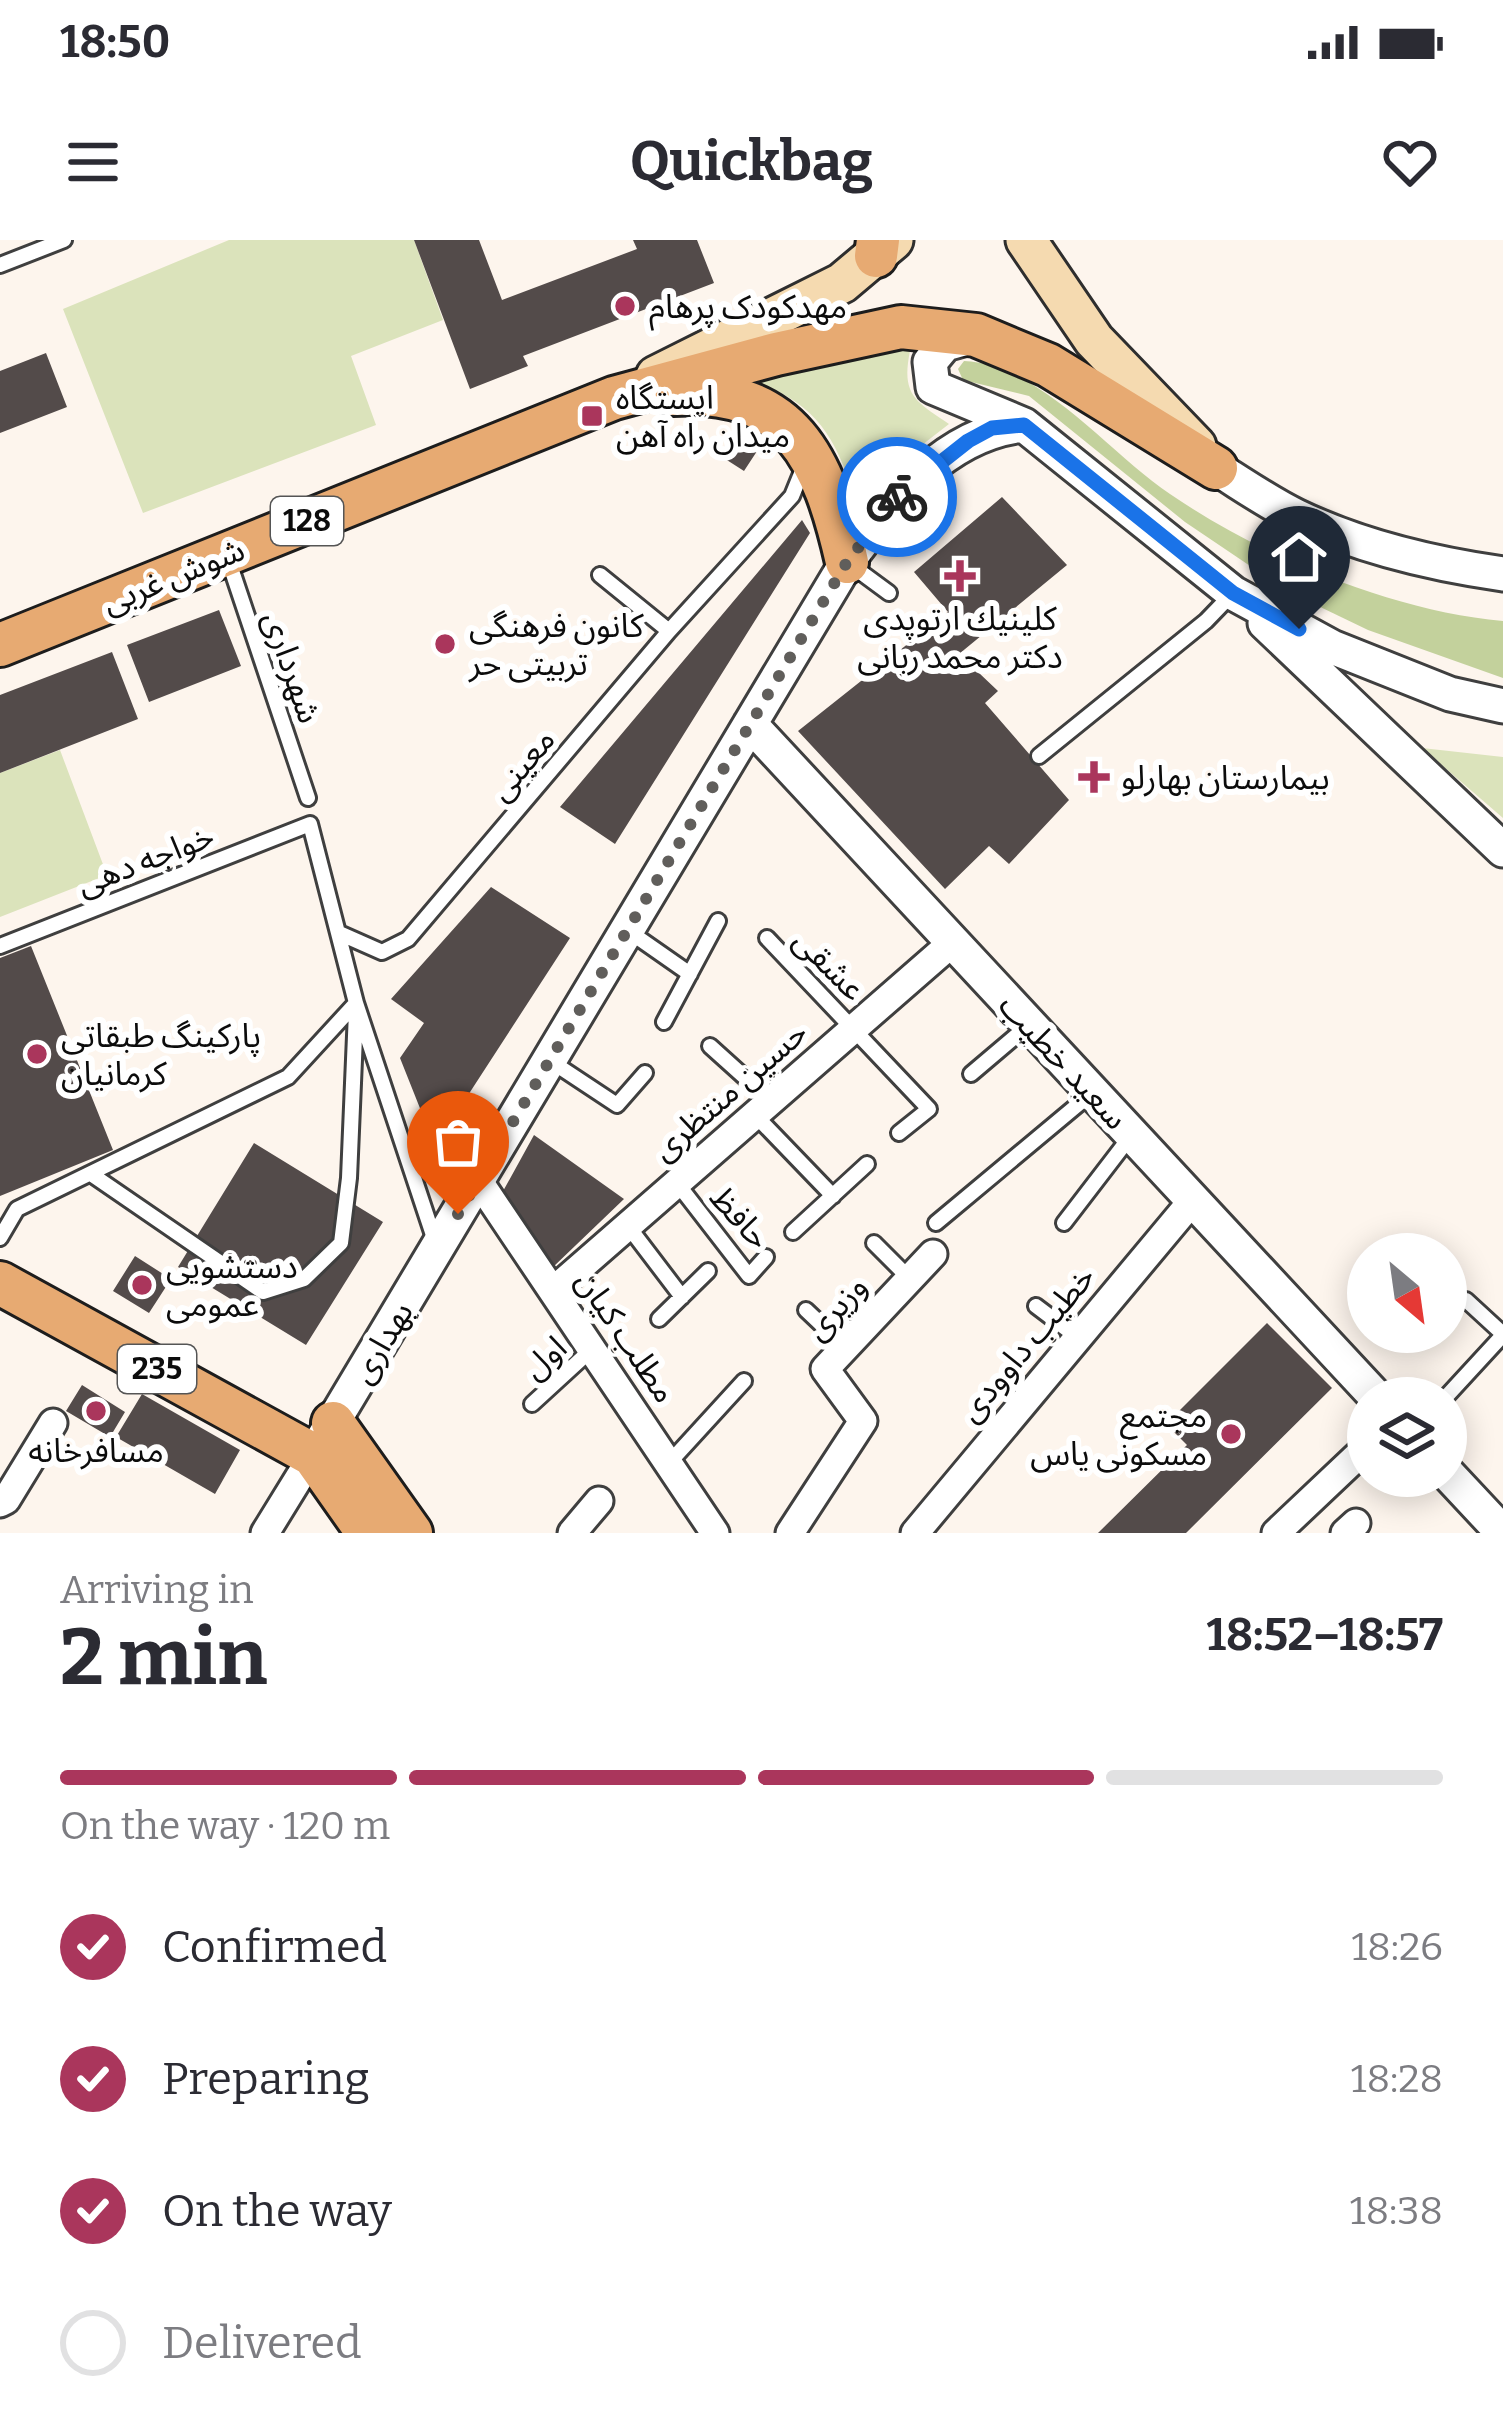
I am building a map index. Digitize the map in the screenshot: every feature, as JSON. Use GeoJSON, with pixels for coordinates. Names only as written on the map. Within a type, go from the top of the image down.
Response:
{"type":"FeatureCollection","features":[{"type":"Feature","properties":{"kind":"main road"},"geometry":{"type":"LineString","coordinates":[[1025,240],[1094,340],[1216,468]]}},
{"type":"Feature","properties":{"kind":"main road"},"geometry":{"type":"LineString","coordinates":[[614,398],[842,283],[882,245]]}},
{"type":"Feature","properties":{"kind":"main road","name":"128"},"geometry":{"type":"LineString","coordinates":[[614,398],[776,354],[901,327],[976,335],[1048,365],[1216,468]]}},
{"type":"Feature","properties":{"kind":"main road"},"geometry":{"type":"LineString","coordinates":[[614,398],[707,391],[758,406],[791,430],[810,453],[826,483],[847,562]]}},
{"type":"Feature","properties":{"kind":"main road","name":"شوش غربی"},"geometry":{"type":"LineString","coordinates":[[0,645],[614,398]]}},
{"type":"Feature","properties":{"kind":"main road","name":"235"},"geometry":{"type":"LineString","coordinates":[[0,1283],[323,1439],[410,1533]]}},
{"type":"Feature","properties":{"kind":"main road","name":"235"},"geometry":{"type":"LineString","coordinates":[[323,1439],[368,1533]]}},
{"type":"Feature","properties":{"kind":"street"},"geometry":{"type":"LineString","coordinates":[[976,335],[945,344],[930,362],[933,386],[1024,425],[1233,593],[1503,850]]}},
{"type":"Feature","properties":{"kind":"street","name":"بهداری"},"geometry":{"type":"LineString","coordinates":[[323,1439],[847,562],[905,488],[992,428],[1024,425]]}},
{"type":"Feature","properties":{"kind":"street"},"geometry":{"type":"LineString","coordinates":[[1216,468],[1296,516],[1365,543],[1451,567],[1503,574]]}},
{"type":"Feature","properties":{"kind":"street"},"geometry":{"type":"LineString","coordinates":[[1233,593],[1332,647],[1450,694],[1503,706]]}},
{"type":"Feature","properties":{"kind":"street","name":"سعید خطیب"},"geometry":{"type":"LineString","coordinates":[[750,724],[1357,1377]]}},
{"type":"Feature","properties":{"kind":"street","name":"حسین منتظری"},"geometry":{"type":"LineString","coordinates":[[553,1291],[953,942]]}},
{"type":"Feature","properties":{"kind":"street","name":"مطلب کیان"},"geometry":{"type":"LineString","coordinates":[[478,1180],[715,1533]]}},
{"type":"Feature","properties":{"kind":"street","name":"خطیب داوودی"},"geometry":{"type":"LineString","coordinates":[[915,1533],[1193,1200]]}},
{"type":"Feature","properties":{"kind":"street","name":"وزیری"},"geometry":{"type":"LineString","coordinates":[[790,1533],[863,1421],[825,1369],[933,1254]]}},
{"type":"Feature","properties":{"kind":"street"},"geometry":{"type":"LineString","coordinates":[[0,1502],[53,1423]]}},
{"type":"Feature","properties":{"kind":"street"},"geometry":{"type":"LineString","coordinates":[[265,1533],[323,1439]]}},
{"type":"Feature","properties":{"kind":"street"},"geometry":{"type":"LineString","coordinates":[[1276,1533],[1308,1523],[1347,1473]]}},
{"type":"Feature","properties":{"kind":"street"},"geometry":{"type":"LineString","coordinates":[[1467,1496],[1499,1532]]}},
{"type":"Feature","properties":{"kind":"street"},"geometry":{"type":"LineString","coordinates":[[572,1533],[599,1501]]}},
{"type":"Feature","properties":{"kind":"lane"},"geometry":{"type":"LineString","coordinates":[[0,265],[64,240]]}},
{"type":"Feature","properties":{"kind":"lane","name":"معینی"},"geometry":{"type":"LineString","coordinates":[[339,933],[382,952],[408,939],[791,496],[810,453]]}},
{"type":"Feature","properties":{"kind":"lane","name":"شهرداری"},"geometry":{"type":"LineString","coordinates":[[226,554],[308,798]]}},
{"type":"Feature","properties":{"kind":"lane"},"geometry":{"type":"LineString","coordinates":[[847,562],[890,592]]}},
{"type":"Feature","properties":{"kind":"lane"},"geometry":{"type":"LineString","coordinates":[[600,575],[669,632]]}},
{"type":"Feature","properties":{"kind":"lane"},"geometry":{"type":"LineString","coordinates":[[1039,756],[1206,621],[1233,593]]}},
{"type":"Feature","properties":{"kind":"lane","name":"خواجه دهی"},"geometry":{"type":"LineString","coordinates":[[0,946],[310,824],[339,933]]}},
{"type":"Feature","properties":{"kind":"lane"},"geometry":{"type":"LineString","coordinates":[[664,1022],[718,921]]}},
{"type":"Feature","properties":{"kind":"lane"},"geometry":{"type":"LineString","coordinates":[[627,930],[690,974]]}},
{"type":"Feature","properties":{"kind":"lane"},"geometry":{"type":"LineString","coordinates":[[339,933],[356,1003],[438,1247]]}},
{"type":"Feature","properties":{"kind":"lane","name":"عشقی"},"geometry":{"type":"LineString","coordinates":[[767,938],[929,1109],[899,1133]]}},
{"type":"Feature","properties":{"kind":"lane"},"geometry":{"type":"LineString","coordinates":[[0,1238],[17,1209],[289,1077],[356,1003]]}},
{"type":"Feature","properties":{"kind":"lane"},"geometry":{"type":"LineString","coordinates":[[91,1174],[263,1292],[304,1279],[341,1243],[349,1178],[356,1003]]}},
{"type":"Feature","properties":{"kind":"lane"},"geometry":{"type":"LineString","coordinates":[[971,1074],[1030,1024]]}},
{"type":"Feature","properties":{"kind":"lane"},"geometry":{"type":"LineString","coordinates":[[710,1046],[832,1196]]}},
{"type":"Feature","properties":{"kind":"lane"},"geometry":{"type":"LineString","coordinates":[[549,1060],[617,1105],[645,1073]]}},
{"type":"Feature","properties":{"kind":"lane"},"geometry":{"type":"LineString","coordinates":[[936,1223],[1093,1092]]}},
{"type":"Feature","properties":{"kind":"lane"},"geometry":{"type":"LineString","coordinates":[[1064,1223],[1132,1134]]}},
{"type":"Feature","properties":{"kind":"lane"},"geometry":{"type":"LineString","coordinates":[[793,1232],[867,1164]]}},
{"type":"Feature","properties":{"kind":"lane","name":"حافظ"},"geometry":{"type":"LineString","coordinates":[[677,1184],[749,1276],[766,1257]]}},
{"type":"Feature","properties":{"kind":"lane"},"geometry":{"type":"LineString","coordinates":[[628,1226],[682,1297]]}},
{"type":"Feature","properties":{"kind":"lane"},"geometry":{"type":"LineString","coordinates":[[874,1243],[910,1279]]}},
{"type":"Feature","properties":{"kind":"lane"},"geometry":{"type":"LineString","coordinates":[[659,1319],[708,1271]]}},
{"type":"Feature","properties":{"kind":"lane"},"geometry":{"type":"LineString","coordinates":[[1464,1377],[1503,1335],[1467,1301]]}},
{"type":"Feature","properties":{"kind":"lane"},"geometry":{"type":"LineString","coordinates":[[1036,1306],[1077,1337]]}},
{"type":"Feature","properties":{"kind":"lane"},"geometry":{"type":"LineString","coordinates":[[806,1310],[846,1348]]}},
{"type":"Feature","properties":{"kind":"lane","name":"اول"},"geometry":{"type":"LineString","coordinates":[[532,1404],[592,1349]]}},
{"type":"Feature","properties":{"kind":"lane"},"geometry":{"type":"LineString","coordinates":[[669,1463],[744,1381]]}},
{"type":"Feature","properties":{"kind":"green space"},"geometry":{"type":"Polygon","coordinates":[[[229,240],[414,240],[443,320],[351,356],[376,425],[143,513],[63,309],[229,240]]]}},
{"type":"Feature","properties":{"kind":"green space"},"geometry":{"type":"Polygon","coordinates":[[[866,351],[910,351],[908,378],[913,395],[949,424],[855,497],[837,452],[816,420],[786,396],[742,377],[866,351]]]}},
{"type":"Feature","properties":{"kind":"green space"},"geometry":{"type":"Polygon","coordinates":[[[964,361],[1020,377],[1073,413],[1170,494],[1245,539],[1373,593],[1503,621],[1503,678],[1368,630],[1287,591],[1185,522],[1029,396],[963,380],[958,369],[964,361]]]}},
{"type":"Feature","properties":{"kind":"green space"},"geometry":{"type":"Polygon","coordinates":[[[1422,748],[1503,757],[1503,818],[1422,748]]]}},
{"type":"Feature","properties":{"kind":"green space"},"geometry":{"type":"Polygon","coordinates":[[[60,750],[107,875],[0,917],[0,773],[60,750]]]}},
{"type":"Feature","properties":{"kind":"building"},"geometry":{"type":"Polygon","coordinates":[[[414,240],[479,240],[502,300],[637,249],[633,240],[697,240],[714,283],[523,356],[528,366],[470,389],[414,240]]]}},
{"type":"Feature","properties":{"kind":"building"},"geometry":{"type":"Polygon","coordinates":[[[46,353],[67,407],[0,433],[0,371],[46,353]]]}},
{"type":"Feature","properties":{"kind":"building"},"geometry":{"type":"Polygon","coordinates":[[[738,426],[763,442],[744,471],[719,455],[738,426]]]}},
{"type":"Feature","properties":{"kind":"building"},"geometry":{"type":"Polygon","coordinates":[[[1002,497],[1067,565],[959,654],[998,691],[985,703],[1069,800],[1009,864],[989,846],[945,889],[798,731],[948,612],[914,572],[1002,497]]]}},
{"type":"Feature","properties":{"kind":"building"},"geometry":{"type":"Polygon","coordinates":[[[802,520],[810,533],[615,844],[560,807],[802,520]]]}},
{"type":"Feature","properties":{"kind":"building"},"geometry":{"type":"Polygon","coordinates":[[[219,610],[241,666],[149,702],[127,645],[219,610]]]}},
{"type":"Feature","properties":{"kind":"building"},"geometry":{"type":"Polygon","coordinates":[[[112,652],[138,719],[0,773],[0,695],[112,652]]]}},
{"type":"Feature","properties":{"kind":"building"},"geometry":{"type":"Polygon","coordinates":[[[491,887],[570,938],[435,1146],[400,1058],[424,1023],[391,999],[491,887]]]}},
{"type":"Feature","properties":{"kind":"building","name":"پارکینگ طبقاتی کرمانیان"},"geometry":{"type":"Polygon","coordinates":[[[31,946],[113,1150],[0,1196],[0,958],[31,946]]]}},
{"type":"Feature","properties":{"kind":"building"},"geometry":{"type":"Polygon","coordinates":[[[534,1135],[624,1199],[551,1269],[502,1193],[534,1135]]]}},
{"type":"Feature","properties":{"kind":"building"},"geometry":{"type":"Polygon","coordinates":[[[254,1143],[383,1222],[306,1345],[178,1267],[254,1143]]]}},
{"type":"Feature","properties":{"kind":"building","name":"دستشویی عمومی"},"geometry":{"type":"Polygon","coordinates":[[[135,1256],[171,1279],[149,1313],[113,1291],[135,1256]]]}},
{"type":"Feature","properties":{"kind":"building","name":"مجتمع مسکونی یاس"},"geometry":{"type":"Polygon","coordinates":[[[1267,1323],[1332,1388],[1186,1533],[1098,1533],[1187,1445],[1166,1424],[1267,1323]]]}},
{"type":"Feature","properties":{"kind":"building","name":"مسافرخانه"},"geometry":{"type":"Polygon","coordinates":[[[82,1385],[125,1412],[110,1437],[66,1411],[82,1385]]]}},
{"type":"Feature","properties":{"kind":"building"},"geometry":{"type":"Polygon","coordinates":[[[142,1394],[240,1450],[215,1494],[116,1437],[142,1394]]]}},
{"type":"Feature","properties":{"kind":"way so far"},"geometry":{"type":"LineString","coordinates":[[458,1214],[847,562],[897,497]]}},
{"type":"Feature","properties":{"kind":"place","name":"مهدکودک پرهام"},"geometry":{"type":"Point","coordinates":[625,306]}},
{"type":"Feature","properties":{"kind":"place","name":"ایستگاه میدان راه آهن"},"geometry":{"type":"Point","coordinates":[592,416]}},
{"type":"Feature","properties":{"kind":"place","name":"كلينيك ارتوپدى دكتر محمد ربانى"},"geometry":{"type":"Point","coordinates":[960,576]}},
{"type":"Feature","properties":{"kind":"place","name":"کانون فرهنگی تربیتی حر"},"geometry":{"type":"Point","coordinates":[445,644]}},
{"type":"Feature","properties":{"kind":"place","name":"بیمارستان بهارلو"},"geometry":{"type":"Point","coordinates":[1094,777]}},
{"type":"Feature","properties":{"kind":"place","name":"پارکینگ طبقاتی کرمانیان"},"geometry":{"type":"Point","coordinates":[37,1054]}},
{"type":"Feature","properties":{"kind":"place","name":"دستشویی عمومی"},"geometry":{"type":"Point","coordinates":[142,1285]}},
{"type":"Feature","properties":{"kind":"place","name":"مسافرخانه"},"geometry":{"type":"Point","coordinates":[96,1411]}},
{"type":"Feature","properties":{"kind":"place","name":"مجتمع مسکونی یاس"},"geometry":{"type":"Point","coordinates":[1231,1434]}},
{"type":"Feature","properties":{"kind":"route"},"geometry":{"type":"LineString","coordinates":[[897,497],[968,441],[992,428],[1024,425],[1233,593],[1299,629]]}}]}
